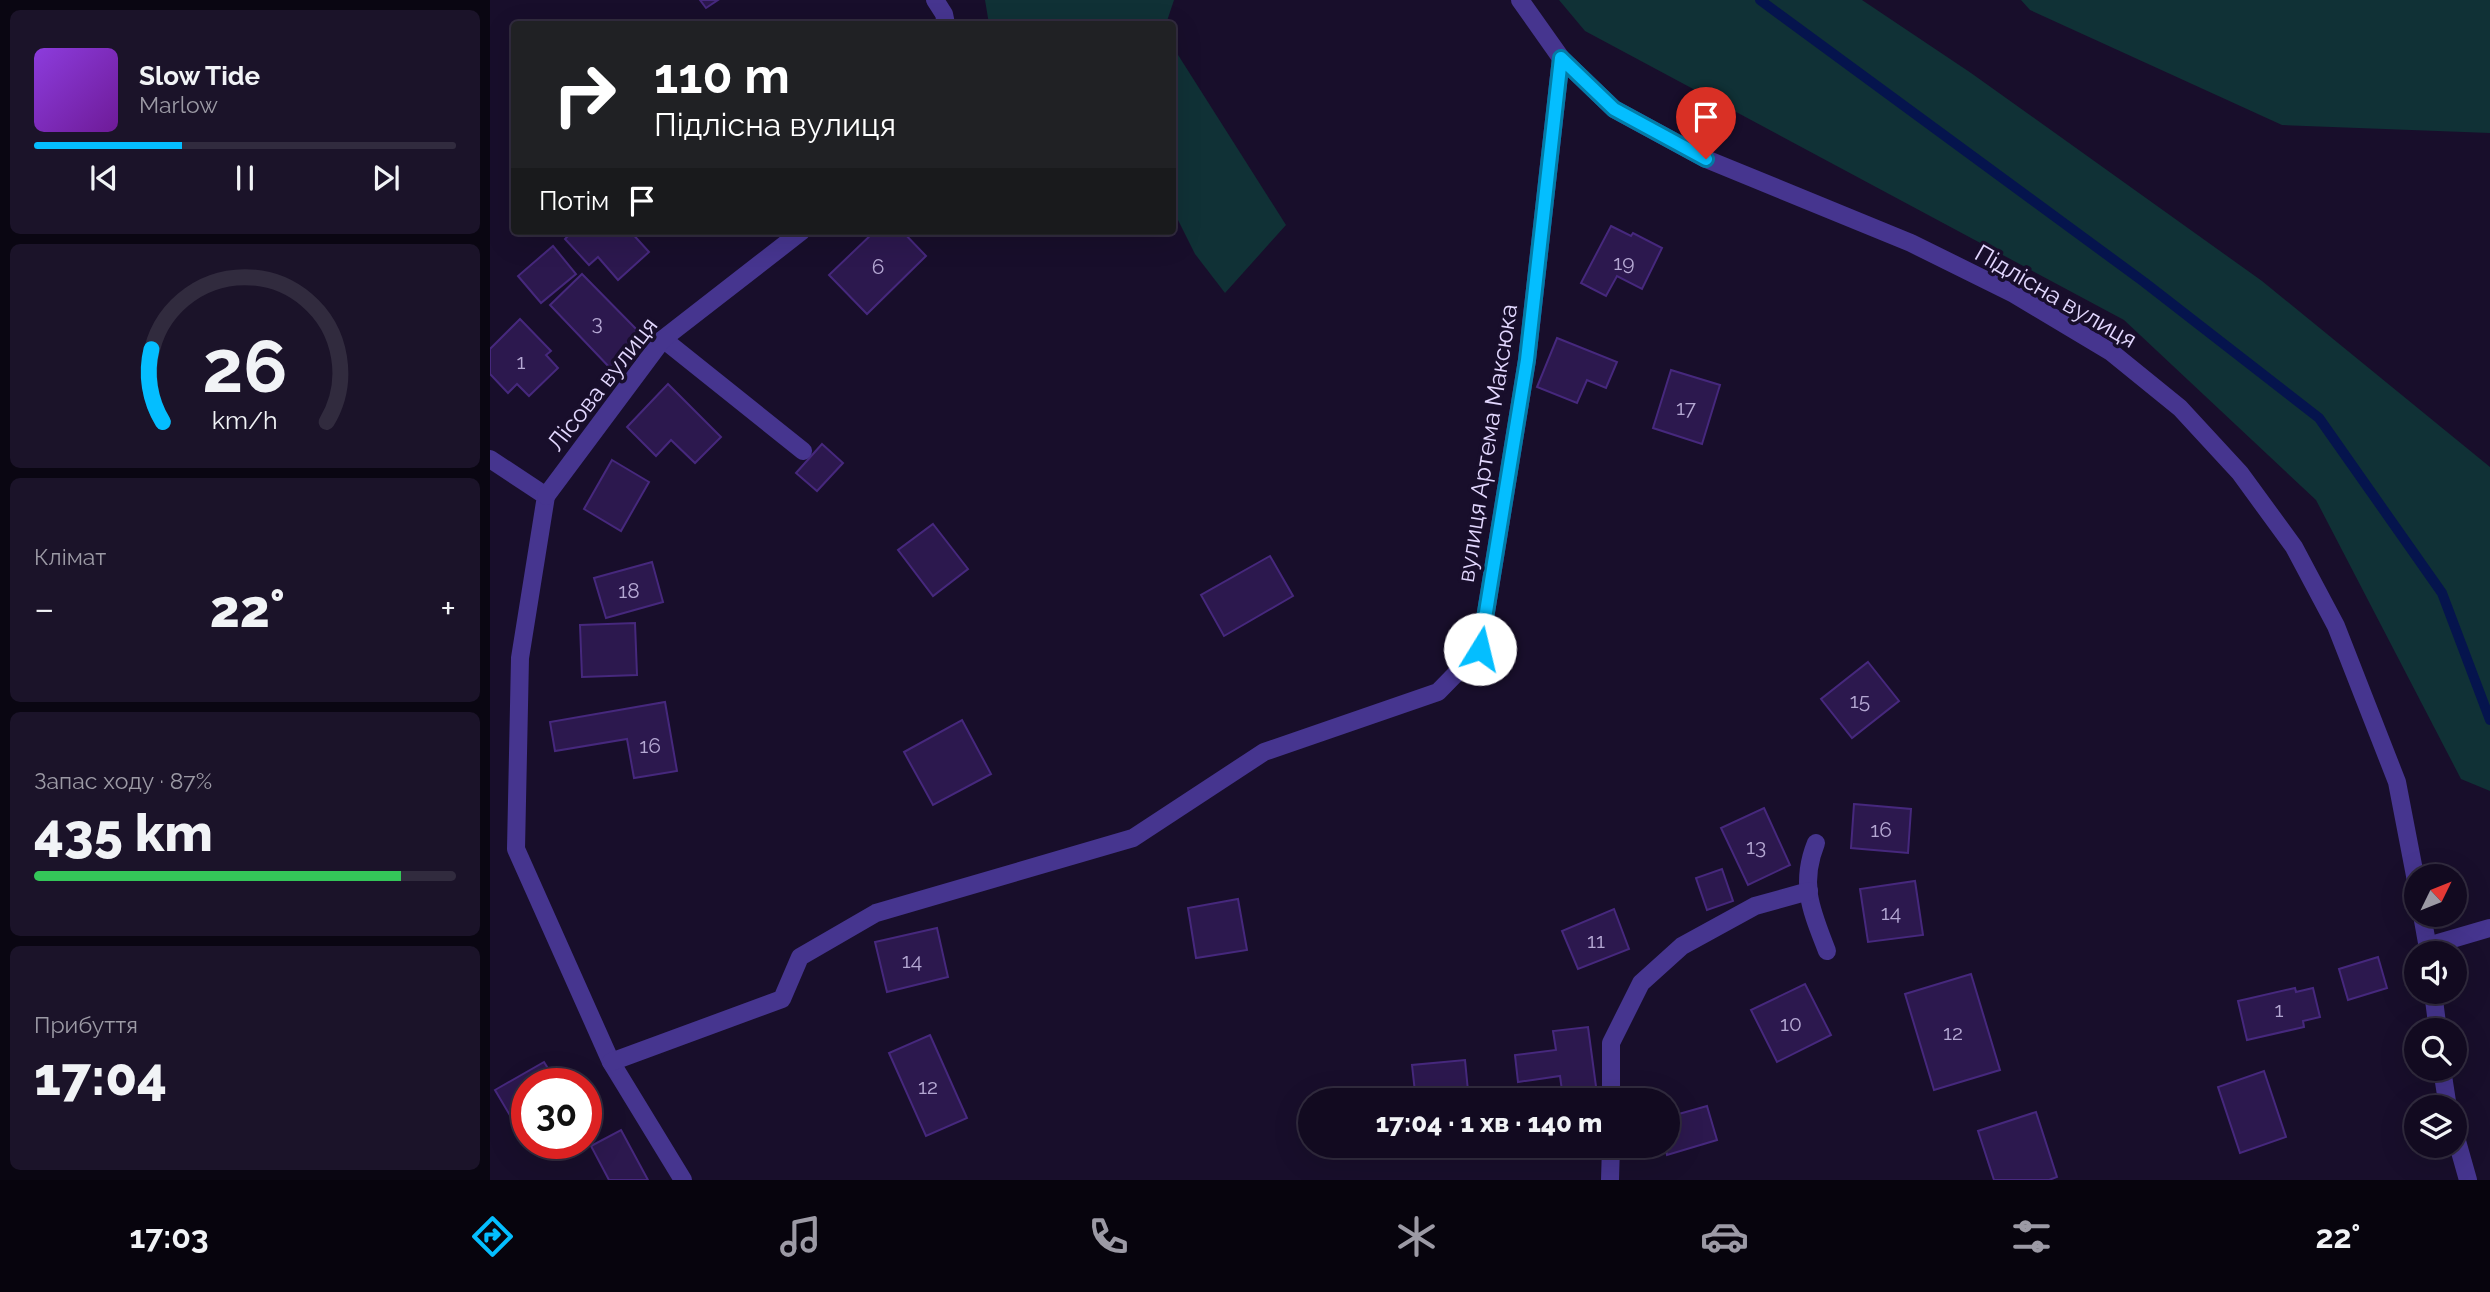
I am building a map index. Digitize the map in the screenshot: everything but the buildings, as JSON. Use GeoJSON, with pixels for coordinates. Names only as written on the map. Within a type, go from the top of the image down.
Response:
{"type":"FeatureCollection","features":[{"type":"Feature","properties":{"kind":"street"},"geometry":{"type":"LineString","coordinates":[[935,0],[945,21]]}},
{"type":"Feature","properties":{"kind":"street","name":"Підлісна вулиця"},"geometry":{"type":"LineString","coordinates":[[1520,0],[1561,58],[1614,109],[1706,159],[1911,243],[2014,294],[2111,352],[2180,408],[2240,473],[2294,547],[2336,626],[2397,782],[2413,864]]}},
{"type":"Feature","properties":{"kind":"street","name":"вулиця Артема Максюка"},"geometry":{"type":"LineString","coordinates":[[611,1062],[782,999],[800,957],[876,913],[1133,838],[1264,752],[1438,692],[1480,649],[1527,360],[1561,58]]}},
{"type":"Feature","properties":{"kind":"street","name":"Лісова вулиця"},"geometry":{"type":"LineString","coordinates":[[546,495],[663,339],[797,235]]}},
{"type":"Feature","properties":{"kind":"street"},"geometry":{"type":"LineString","coordinates":[[663,339],[803,451]]}},
{"type":"Feature","properties":{"kind":"street"},"geometry":{"type":"LineString","coordinates":[[490,459],[546,495],[520,657],[516,849],[611,1062],[683,1180]]}},
{"type":"Feature","properties":{"kind":"street"},"geometry":{"type":"LineString","coordinates":[[1816,843],[1808,863],[1810,906],[1826,951]]}},
{"type":"Feature","properties":{"kind":"street"},"geometry":{"type":"LineString","coordinates":[[1611,1088],[1611,1043],[1641,983],[1682,946],[1755,906],[1809,891]]}},
{"type":"Feature","properties":{"kind":"street"},"geometry":{"type":"LineString","coordinates":[[2454,941],[2490,928]]}},
{"type":"Feature","properties":{"kind":"street"},"geometry":{"type":"LineString","coordinates":[[1611,1158],[1611,1180]]}},
{"type":"Feature","properties":{"kind":"street"},"geometry":{"type":"LineString","coordinates":[[2462,1158],[2468,1180]]}},
{"type":"Feature","properties":{"kind":"green space"},"geometry":{"type":"Polygon","coordinates":[[[985,0],[1174,0],[1167,21],[988,21],[985,0]]]}},
{"type":"Feature","properties":{"kind":"green space"},"geometry":{"type":"Polygon","coordinates":[[[1559,0],[1862,0],[1971,73],[2262,281],[2490,467],[2490,791],[2461,779],[2316,500],[2124,320],[1585,31],[1559,0]]]}},
{"type":"Feature","properties":{"kind":"green space"},"geometry":{"type":"Polygon","coordinates":[[[2021,0],[2490,0],[2490,133],[2282,125],[2030,10],[2021,0]]]}},
{"type":"Feature","properties":{"kind":"green space"},"geometry":{"type":"Polygon","coordinates":[[[1176,52],[1286,225],[1225,293],[1195,254],[1176,216],[1176,52]]]}},
{"type":"Feature","properties":{"kind":"waterway"},"geometry":{"type":"LineString","coordinates":[[1760,0],[2144,282],[2319,418],[2442,593],[2490,720]]}},
{"type":"Feature","properties":{"kind":"route"},"geometry":{"type":"LineString","coordinates":[[1480,649],[1527,360],[1561,58],[1614,109],[1706,159]]}}]}
